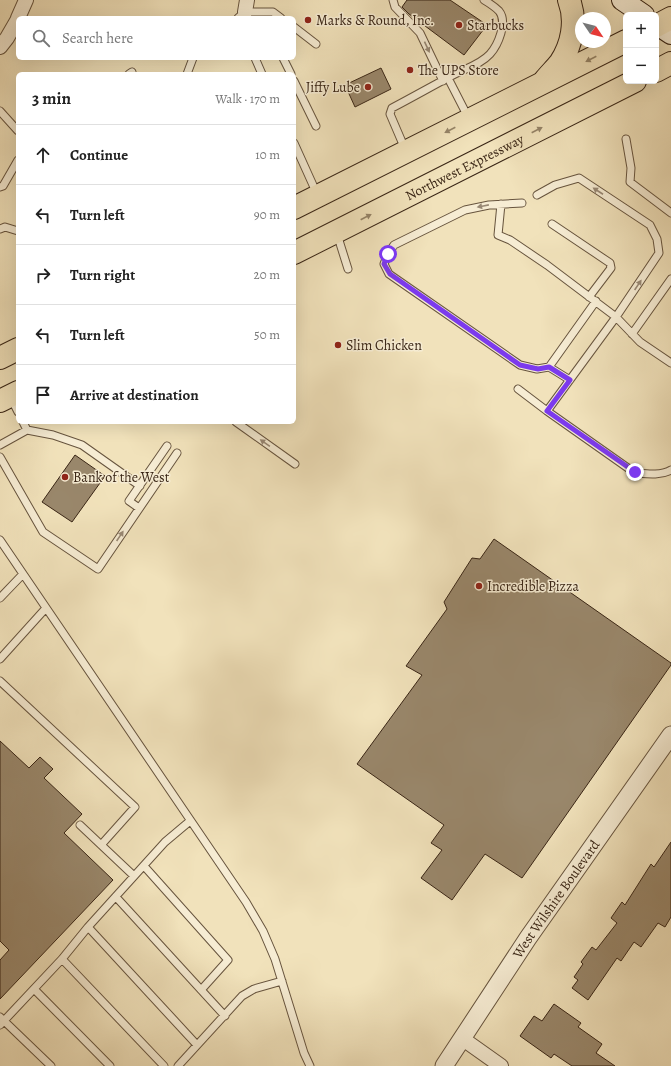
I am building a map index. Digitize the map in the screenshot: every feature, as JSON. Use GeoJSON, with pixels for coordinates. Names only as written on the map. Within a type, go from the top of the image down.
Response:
{"type":"FeatureCollection","features":[{"type":"Feature","properties":{"kind":"highway"},"geometry":{"type":"LineString","coordinates":[[542,84],[559,63],[570,42],[573,27],[569,0]]}},
{"type":"Feature","properties":{"kind":"highway"},"geometry":{"type":"LineString","coordinates":[[296,207],[623,43]]}},
{"type":"Feature","properties":{"kind":"highway"},"geometry":{"type":"LineString","coordinates":[[659,69],[671,63]]}},
{"type":"Feature","properties":{"kind":"highway","name":"Northwest Expressway"},"geometry":{"type":"LineString","coordinates":[[296,252],[629,84]]}},
{"type":"Feature","properties":{"kind":"main road"},"geometry":{"type":"LineString","coordinates":[[622,0],[640,12]]}},
{"type":"Feature","properties":{"kind":"street"},"geometry":{"type":"LineString","coordinates":[[19,16],[26,0]]}},
{"type":"Feature","properties":{"kind":"street"},"geometry":{"type":"LineString","coordinates":[[0,47],[16,21]]}},
{"type":"Feature","properties":{"kind":"street","name":"West Wilshire Boulevard"},"geometry":{"type":"LineString","coordinates":[[444,1066],[528,938],[671,735]]}},
{"type":"Feature","properties":{"kind":"street"},"geometry":{"type":"LineString","coordinates":[[462,1039],[501,1066]]}},
{"type":"Feature","properties":{"kind":"lane"},"geometry":{"type":"LineString","coordinates":[[393,0],[395,7],[420,33],[445,80],[470,120]]}},
{"type":"Feature","properties":{"kind":"lane"},"geometry":{"type":"LineString","coordinates":[[406,152],[390,114],[392,108],[476,64],[490,54],[501,34],[502,16],[484,0]]}},
{"type":"Feature","properties":{"kind":"lane"},"geometry":{"type":"LineString","coordinates":[[245,13],[273,12],[278,16]]}},
{"type":"Feature","properties":{"kind":"lane"},"geometry":{"type":"LineString","coordinates":[[296,29],[316,44]]}},
{"type":"Feature","properties":{"kind":"lane"},"geometry":{"type":"LineString","coordinates":[[189,72],[192,60]]}},
{"type":"Feature","properties":{"kind":"lane"},"geometry":{"type":"LineString","coordinates":[[255,60],[260,72]]}},
{"type":"Feature","properties":{"kind":"lane"},"geometry":{"type":"LineString","coordinates":[[284,60],[290,72]]}},
{"type":"Feature","properties":{"kind":"lane"},"geometry":{"type":"LineString","coordinates":[[296,85],[316,126]]}},
{"type":"Feature","properties":{"kind":"lane"},"geometry":{"type":"LineString","coordinates":[[0,111],[16,129]]}},
{"type":"Feature","properties":{"kind":"lane"},"geometry":{"type":"LineString","coordinates":[[626,139],[631,168],[630,182],[671,213]]}},
{"type":"Feature","properties":{"kind":"lane"},"geometry":{"type":"LineString","coordinates":[[297,158],[318,196]]}},
{"type":"Feature","properties":{"kind":"lane"},"geometry":{"type":"LineString","coordinates":[[0,187],[3,186],[16,163]]}},
{"type":"Feature","properties":{"kind":"lane"},"geometry":{"type":"LineString","coordinates":[[537,195],[555,185],[579,178],[650,225],[657,239],[659,253],[616,317],[547,411]]}},
{"type":"Feature","properties":{"kind":"lane"},"geometry":{"type":"LineString","coordinates":[[522,203],[489,205],[465,210],[394,245],[384,264],[390,274],[520,365],[538,369],[549,367],[570,380]]}},
{"type":"Feature","properties":{"kind":"lane"},"geometry":{"type":"LineString","coordinates":[[501,204],[498,235],[516,244],[596,301],[616,317],[640,342],[671,363]]}},
{"type":"Feature","properties":{"kind":"lane"},"geometry":{"type":"LineString","coordinates":[[552,224],[610,263],[611,268],[589,297]]}},
{"type":"Feature","properties":{"kind":"lane"},"geometry":{"type":"LineString","coordinates":[[0,229],[5,227],[16,230]]}},
{"type":"Feature","properties":{"kind":"lane"},"geometry":{"type":"LineString","coordinates":[[336,232],[348,269]]}},
{"type":"Feature","properties":{"kind":"lane"},"geometry":{"type":"LineString","coordinates":[[632,334],[671,279]]}},
{"type":"Feature","properties":{"kind":"lane"},"geometry":{"type":"LineString","coordinates":[[549,367],[596,301]]}},
{"type":"Feature","properties":{"kind":"lane"},"geometry":{"type":"LineString","coordinates":[[518,389],[635,472],[652,475],[671,470]]}},
{"type":"Feature","properties":{"kind":"lane"},"geometry":{"type":"LineString","coordinates":[[24,424],[27,430]]}},
{"type":"Feature","properties":{"kind":"lane"},"geometry":{"type":"LineString","coordinates":[[239,424],[295,464]]}},
{"type":"Feature","properties":{"kind":"lane"},"geometry":{"type":"LineString","coordinates":[[0,445],[27,430],[53,435],[82,445],[140,486]]}},
{"type":"Feature","properties":{"kind":"lane"},"geometry":{"type":"LineString","coordinates":[[139,508],[129,501],[167,446]]}},
{"type":"Feature","properties":{"kind":"lane"},"geometry":{"type":"LineString","coordinates":[[0,457],[43,532],[98,569],[177,453]]}},
{"type":"Feature","properties":{"kind":"lane"},"geometry":{"type":"LineString","coordinates":[[0,540],[246,902],[263,931],[275,959],[304,1053],[310,1066]]}},
{"type":"Feature","properties":{"kind":"lane"},"geometry":{"type":"LineString","coordinates":[[0,598],[23,574]]}},
{"type":"Feature","properties":{"kind":"lane"},"geometry":{"type":"LineString","coordinates":[[0,659],[46,608]]}},
{"type":"Feature","properties":{"kind":"lane"},"geometry":{"type":"LineString","coordinates":[[0,680],[135,807],[101,845]]}},
{"type":"Feature","properties":{"kind":"lane"},"geometry":{"type":"LineString","coordinates":[[51,1066],[1,1021],[62,959],[88,927],[165,842],[190,821]]}},
{"type":"Feature","properties":{"kind":"lane"},"geometry":{"type":"LineString","coordinates":[[80,825],[134,876]]}},
{"type":"Feature","properties":{"kind":"lane"},"geometry":{"type":"LineString","coordinates":[[144,866],[228,960],[201,990]]}},
{"type":"Feature","properties":{"kind":"lane"},"geometry":{"type":"LineString","coordinates":[[116,897],[224,1016]]}},
{"type":"Feature","properties":{"kind":"lane"},"geometry":{"type":"LineString","coordinates":[[88,927],[197,1045]]}},
{"type":"Feature","properties":{"kind":"lane"},"geometry":{"type":"LineString","coordinates":[[62,959],[164,1066]]}},
{"type":"Feature","properties":{"kind":"lane"},"geometry":{"type":"LineString","coordinates":[[178,1066],[242,996],[254,989],[282,981]]}},
{"type":"Feature","properties":{"kind":"lane"},"geometry":{"type":"LineString","coordinates":[[34,989],[110,1066]]}},
{"type":"Feature","properties":{"kind":"building"},"geometry":{"type":"Polygon","coordinates":[[[407,0],[450,0],[487,25],[464,55],[409,14],[402,7],[407,0]]]}},
{"type":"Feature","properties":{"kind":"building","name":"Jiffy Lube"},"geometry":{"type":"Polygon","coordinates":[[[381,68],[391,89],[355,107],[345,85],[381,68]]]}},
{"type":"Feature","properties":{"kind":"building"},"geometry":{"type":"Polygon","coordinates":[[[75,455],[105,476],[72,522],[42,502],[75,455]]]}},
{"type":"Feature","properties":{"kind":"building"},"geometry":{"type":"Polygon","coordinates":[[[494,539],[671,663],[671,665],[522,878],[485,854],[452,900],[421,878],[442,850],[431,843],[444,825],[357,764],[422,675],[406,666],[447,609],[444,602],[472,558],[480,559],[494,539]]]}},
{"type":"Feature","properties":{"kind":"building"},"geometry":{"type":"Polygon","coordinates":[[[0,741],[29,768],[40,757],[53,769],[44,778],[82,814],[64,833],[113,880],[0,999],[0,960],[9,950],[0,941],[0,741]]]}},
{"type":"Feature","properties":{"kind":"building"},"geometry":{"type":"Polygon","coordinates":[[[671,842],[671,917],[665,927],[658,923],[641,947],[634,942],[621,961],[617,958],[588,1000],[572,988],[578,980],[574,977],[583,964],[581,962],[592,947],[596,950],[617,923],[611,918],[622,902],[625,905],[651,864],[654,867],[671,842]]]}},
{"type":"Feature","properties":{"kind":"building"},"geometry":{"type":"Polygon","coordinates":[[[554,1004],[581,1023],[578,1027],[602,1044],[596,1053],[615,1066],[572,1066],[554,1054],[551,1058],[520,1036],[534,1016],[542,1021],[554,1004]]]}},
{"type":"Feature","properties":{"kind":"place","name":"Marks & Round, Inc."},"geometry":{"type":"Point","coordinates":[308,20]}},
{"type":"Feature","properties":{"kind":"place","name":"Starbucks"},"geometry":{"type":"Point","coordinates":[459,25]}},
{"type":"Feature","properties":{"kind":"place","name":"The UPS Store"},"geometry":{"type":"Point","coordinates":[410,70]}},
{"type":"Feature","properties":{"kind":"place","name":"Jiffy Lube"},"geometry":{"type":"Point","coordinates":[368,87]}},
{"type":"Feature","properties":{"kind":"place","name":"Slim Chicken"},"geometry":{"type":"Point","coordinates":[338,345]}},
{"type":"Feature","properties":{"kind":"place","name":"Bank of the West"},"geometry":{"type":"Point","coordinates":[65,477]}},
{"type":"Feature","properties":{"kind":"place","name":"Incredible Pizza"},"geometry":{"type":"Point","coordinates":[479,586]}},
{"type":"Feature","properties":{"kind":"route"},"geometry":{"type":"LineString","coordinates":[[388,254],[384,264],[390,274],[410,289],[520,365],[538,369],[549,367],[570,380],[547,411],[635,472]]}}]}
